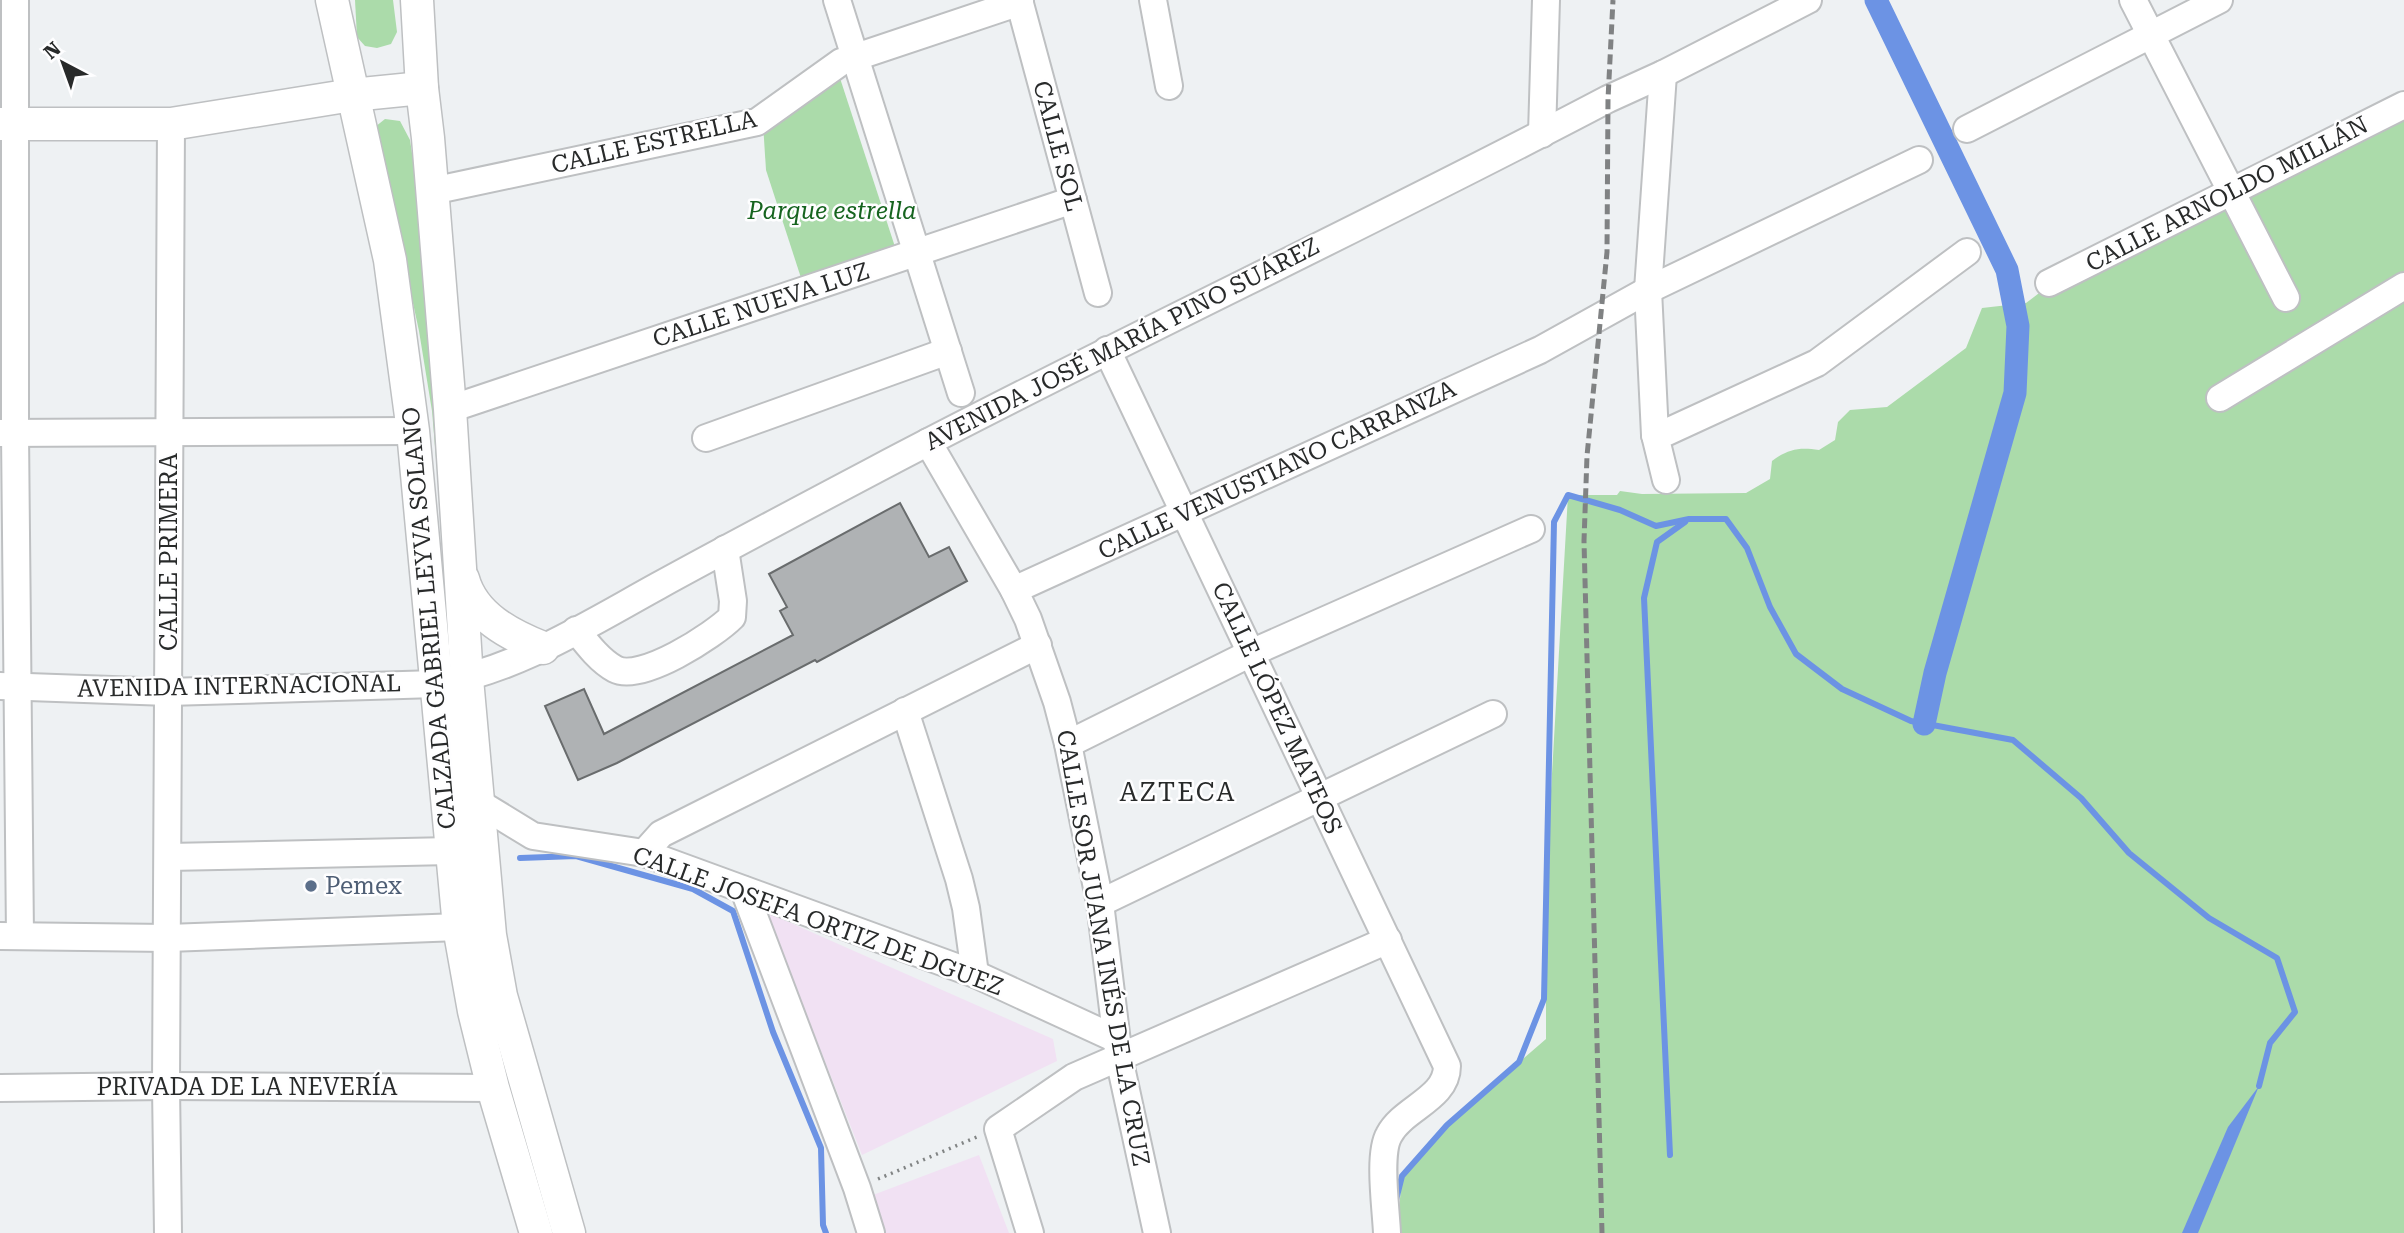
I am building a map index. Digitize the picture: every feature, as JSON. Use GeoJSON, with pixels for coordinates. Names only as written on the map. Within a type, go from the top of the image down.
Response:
{"type":"FeatureCollection","features":[{"type":"Feature","properties":{"kind":"main road","name":"CALZADA GABRIEL LEYVA SOLANO"},"geometry":{"type":"LineString","coordinates":[[332,0],[390,260],[413,430],[458,927],[474,1011],[493,1088],[536,1233]]}},
{"type":"Feature","properties":{"kind":"main road","name":"CALZADA GABRIEL LEYVA SOLANO"},"geometry":{"type":"LineString","coordinates":[[417,0],[450,409],[467,679],[490,935],[501,996],[569,1233]]}},
{"type":"Feature","properties":{"kind":"main road"},"geometry":{"type":"LineString","coordinates":[[8,124],[171,124],[352,95],[422,88]]}},
{"type":"Feature","properties":{"kind":"main road"},"geometry":{"type":"LineString","coordinates":[[460,570],[465,587],[500,629],[543,648]]}},
{"type":"Feature","properties":{"kind":"street"},"geometry":{"type":"LineString","coordinates":[[15,0],[8,124],[10,936],[168,937],[458,927]]}},
{"type":"Feature","properties":{"kind":"street"},"geometry":{"type":"LineString","coordinates":[[836,0],[961,393]]}},
{"type":"Feature","properties":{"kind":"street"},"geometry":{"type":"LineString","coordinates":[[1153,0],[1169,86]]}},
{"type":"Feature","properties":{"kind":"street"},"geometry":{"type":"LineString","coordinates":[[1542,134],[1546,0]]}},
{"type":"Feature","properties":{"kind":"street","name":"AVENIDA JOSÉ MARÍA PINO SUÁREZ"},"geometry":{"type":"LineString","coordinates":[[436,684],[467,679],[543,648],[725,549],[1108,349],[1808,0]]}},
{"type":"Feature","properties":{"kind":"street"},"geometry":{"type":"LineString","coordinates":[[2133,0],[2286,298]]}},
{"type":"Feature","properties":{"kind":"street"},"geometry":{"type":"LineString","coordinates":[[1966,129],[2219,0]]}},
{"type":"Feature","properties":{"kind":"street","name":"CALLE ESTRELLA"},"geometry":{"type":"LineString","coordinates":[[432,191],[757,122],[841,62],[1019,1]]}},
{"type":"Feature","properties":{"kind":"street","name":"CALLE SOL"},"geometry":{"type":"LineString","coordinates":[[1019,1],[1098,293]]}},
{"type":"Feature","properties":{"kind":"street"},"geometry":{"type":"LineString","coordinates":[[1663,74],[1648,290],[1655,435],[1666,480]]}},
{"type":"Feature","properties":{"kind":"street","name":"CALLE ARNOLDO MILLÁN"},"geometry":{"type":"LineString","coordinates":[[2049,283],[2404,105]]}},
{"type":"Feature","properties":{"kind":"street","name":"CALLE PRIMERA"},"geometry":{"type":"LineString","coordinates":[[168,1233],[166,1086],[171,124]]}},
{"type":"Feature","properties":{"kind":"street","name":"CALLE VENUSTIANO CARRANZA"},"geometry":{"type":"LineString","coordinates":[[1014,590],[1540,350],[1648,290],[1919,160]]}},
{"type":"Feature","properties":{"kind":"street","name":"CALLE NUEVA LUZ"},"geometry":{"type":"LineString","coordinates":[[450,409],[1073,200]]}},
{"type":"Feature","properties":{"kind":"street"},"geometry":{"type":"LineString","coordinates":[[1655,435],[1667,432],[1817,363],[1967,252]]}},
{"type":"Feature","properties":{"kind":"street"},"geometry":{"type":"LineString","coordinates":[[2220,398],[2404,286]]}},
{"type":"Feature","properties":{"kind":"street","name":"CALLE LÓPEZ MATEOS"},"geometry":{"type":"LineString","coordinates":[[1108,349],[1447,1066],[1444,1083],[1389,1134],[1384,1158],[1387,1233]]}},
{"type":"Feature","properties":{"kind":"street"},"geometry":{"type":"LineString","coordinates":[[706,438],[948,351]]}},
{"type":"Feature","properties":{"kind":"street"},"geometry":{"type":"LineString","coordinates":[[8,433],[413,430]]}},
{"type":"Feature","properties":{"kind":"street","name":"CALLE SOR JUANA INÉS DE LA CRUZ"},"geometry":{"type":"LineString","coordinates":[[928,442],[1014,590],[1038,645],[1068,744],[1100,903],[1114,1004],[1117,1049],[1157,1233]]}},
{"type":"Feature","properties":{"kind":"street"},"geometry":{"type":"LineString","coordinates":[[1068,744],[1251,653],[1531,529]]}},
{"type":"Feature","properties":{"kind":"street"},"geometry":{"type":"LineString","coordinates":[[576,631],[617,671],[632,671],[657,664],[691,647],[718,631],[733,617],[725,549]]}},
{"type":"Feature","properties":{"kind":"street"},"geometry":{"type":"LineString","coordinates":[[645,853],[661,834],[1038,645]]}},
{"type":"Feature","properties":{"kind":"street","name":"AVENIDA INTERNACIONAL"},"geometry":{"type":"LineString","coordinates":[[8,686],[168,692],[436,684]]}},
{"type":"Feature","properties":{"kind":"street"},"geometry":{"type":"LineString","coordinates":[[905,711],[959,878],[975,974]]}},
{"type":"Feature","properties":{"kind":"street"},"geometry":{"type":"LineString","coordinates":[[1100,903],[1493,714]]}},
{"type":"Feature","properties":{"kind":"street","name":"CALLE JOSEFA ORTIZ DE DGUEZ"},"geometry":{"type":"LineString","coordinates":[[478,803],[533,835],[645,853],[975,974],[1117,1049]]}},
{"type":"Feature","properties":{"kind":"street"},"geometry":{"type":"LineString","coordinates":[[168,857],[451,851]]}},
{"type":"Feature","properties":{"kind":"street"},"geometry":{"type":"LineString","coordinates":[[744,890],[857,1188],[871,1233]]}},
{"type":"Feature","properties":{"kind":"street"},"geometry":{"type":"LineString","coordinates":[[1030,1233],[998,1129],[1117,1049],[1388,940]]}},
{"type":"Feature","properties":{"kind":"street","name":"PRIVADA DE LA NEVERÍA"},"geometry":{"type":"LineString","coordinates":[[0,1088],[493,1088]]}},
{"type":"Feature","properties":{"kind":"path"},"geometry":{"type":"LineString","coordinates":[[857,1188],[998,1129]]}},
{"type":"Feature","properties":{"kind":"shaded area"},"geometry":{"type":"Polygon","coordinates":[[[766,912],[1053,1039],[1057,1061],[862,1155],[766,912]]]}},
{"type":"Feature","properties":{"kind":"shaded area"},"geometry":{"type":"Polygon","coordinates":[[[979,1155],[1009,1233],[878,1233],[865,1198],[979,1155]]]}},
{"type":"Feature","properties":{"kind":"green space"},"geometry":{"type":"Polygon","coordinates":[[[355,0],[393,0],[397,32],[391,44],[377,48],[365,46],[357,37],[355,0]]]}},
{"type":"Feature","properties":{"kind":"green space","name":"Parque estrella"},"geometry":{"type":"Polygon","coordinates":[[[838,72],[897,253],[803,284],[766,170],[763,124],[838,72]]]}},
{"type":"Feature","properties":{"kind":"green space"},"geometry":{"type":"Polygon","coordinates":[[[2404,95],[2404,1233],[1397,1233],[1402,1176],[1447,1125],[1546,1039],[1546,878],[1568,495],[1617,495],[1620,491],[1642,494],[1746,493],[1770,479],[1772,461],[1778,457],[1794,450],[1819,450],[1835,440],[1838,422],[1850,410],[1887,407],[1966,348],[1982,308],[2026,303],[2047,287],[2404,95]]]}},
{"type":"Feature","properties":{"kind":"green space"},"geometry":{"type":"Polygon","coordinates":[[[385,119],[400,121],[410,140],[433,291],[451,636],[432,411],[419,331],[375,127],[385,119]]]}},
{"type":"Feature","properties":{"kind":"water"},"geometry":{"type":"Polygon","coordinates":[[[2259,1086],[2198,1233],[2182,1233],[2228,1127],[2259,1086]]]}},
{"type":"Feature","properties":{"kind":"building"},"geometry":{"type":"Polygon","coordinates":[[[900,503],[929,557],[949,547],[967,581],[817,662],[815,660],[617,763],[578,780],[545,706],[584,689],[604,734],[793,635],[780,611],[787,607],[769,574],[900,503]]]}},
{"type":"Feature","properties":{"kind":"waterway"},"geometry":{"type":"LineString","coordinates":[[1876,0],[2007,270],[2018,326],[2015,393],[1935,673],[1924,724]]}},
{"type":"Feature","properties":{"kind":"waterway"},"geometry":{"type":"LineString","coordinates":[[1396,1200],[1402,1176],[1447,1125],[1519,1062],[1544,999],[1554,522],[1568,495],[1620,510],[1656,526],[1689,519],[1726,519],[1747,548],[1770,607],[1796,654],[1842,689],[1911,721],[2013,740],[2081,798],[2129,853],[2209,918],[2277,958],[2295,1012],[2270,1043],[2259,1086]]}},
{"type":"Feature","properties":{"kind":"waterway"},"geometry":{"type":"LineString","coordinates":[[1670,1155],[1644,598],[1657,542],[1685,522]]}},
{"type":"Feature","properties":{"kind":"waterway"},"geometry":{"type":"LineString","coordinates":[[520,858],[576,856],[693,889],[733,911],[773,1032],[821,1148],[823,1225],[826,1233]]}},
{"type":"Feature","properties":{"kind":"railway"},"geometry":{"type":"LineString","coordinates":[[1602,1233],[1584,541],[1587,456],[1607,252],[1608,99],[1613,0]]}},
{"type":"Feature","properties":{"kind":"place","name":"Pemex"},"geometry":{"type":"Point","coordinates":[311,886]}},
{"type":"Feature","properties":{"kind":"district","name":"AZTECA"},"geometry":{"type":"Point","coordinates":[1178,792]}}]}
